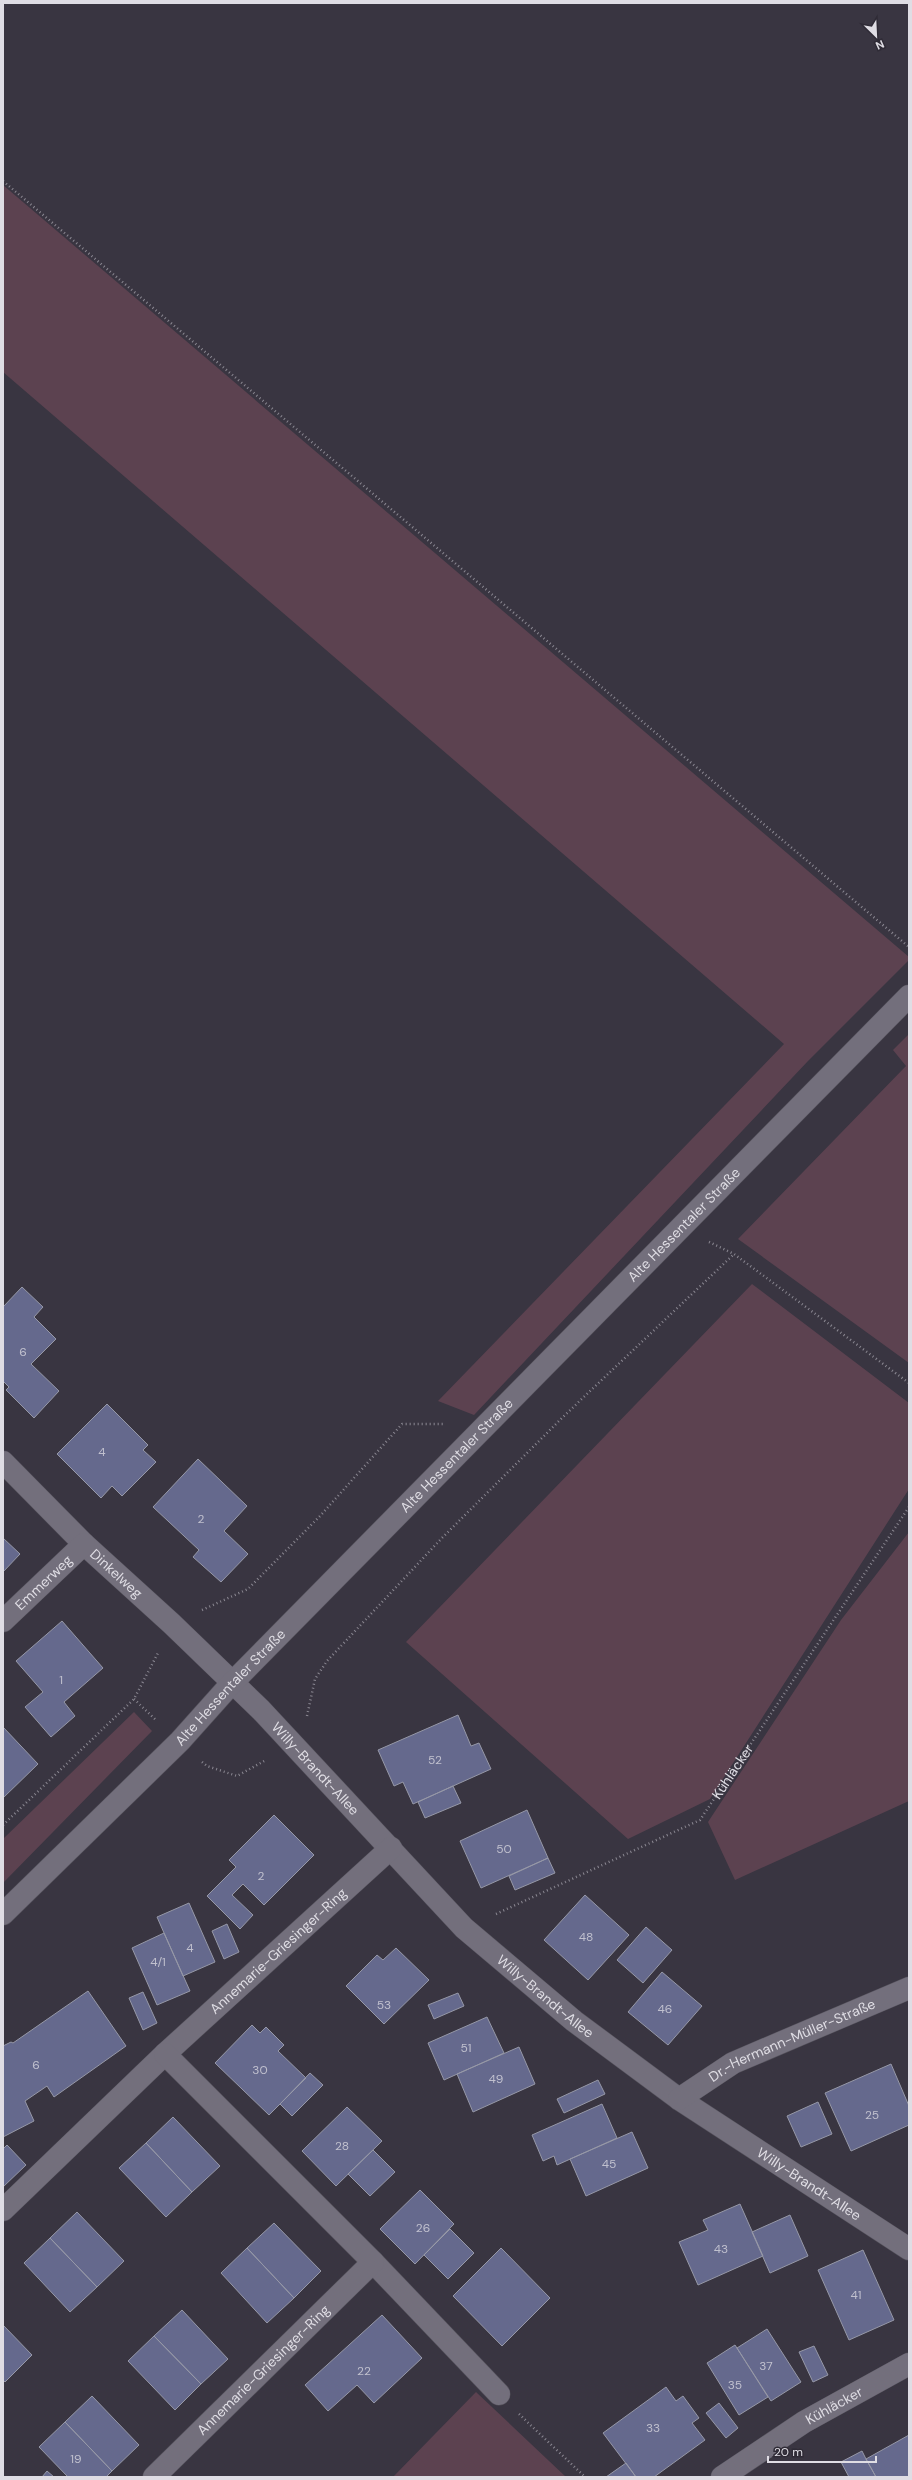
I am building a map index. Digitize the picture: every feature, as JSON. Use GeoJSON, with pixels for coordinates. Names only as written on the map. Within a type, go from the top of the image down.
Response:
{"type":"FeatureCollection","features":[{"type":"Feature","properties":{"kind":"street","name":"Alte Hessentaler Straße"},"geometry":{"type":"LineString","coordinates":[[3,1914],[180,1741],[231,1684],[909,996]]}},
{"type":"Feature","properties":{"kind":"street","name":"Dinkelweg"},"geometry":{"type":"LineString","coordinates":[[3,1462],[84,1544],[172,1624],[231,1684]]}},
{"type":"Feature","properties":{"kind":"street","name":"Emmerweg"},"geometry":{"type":"LineString","coordinates":[[3,1620],[84,1544]]}},
{"type":"Feature","properties":{"kind":"street","name":"Willy-Brandt-Allee"},"geometry":{"type":"LineString","coordinates":[[231,1684],[292,1743],[464,1928],[574,2021],[679,2099],[909,2248]]}},
{"type":"Feature","properties":{"kind":"street","name":"Annemarie-Griesinger-Ring"},"geometry":{"type":"LineString","coordinates":[[3,2210],[165,2054],[391,1848]]}},
{"type":"Feature","properties":{"kind":"street","name":"Dr.-Hermann-Müller-Straße"},"geometry":{"type":"LineString","coordinates":[[679,2099],[734,2063],[909,1988]]}},
{"type":"Feature","properties":{"kind":"street"},"geometry":{"type":"LineString","coordinates":[[165,2054],[373,2262],[499,2394]]}},
{"type":"Feature","properties":{"kind":"street","name":"Annemarie-Griesinger-Ring"},"geometry":{"type":"LineString","coordinates":[[154,2477],[373,2262]]}},
{"type":"Feature","properties":{"kind":"street","name":"Kühläcker"},"geometry":{"type":"LineString","coordinates":[[722,2477],[804,2422],[909,2364]]}},
{"type":"Feature","properties":{"kind":"path"},"geometry":{"type":"LineString","coordinates":[[3,181],[909,947]]}},
{"type":"Feature","properties":{"kind":"path"},"geometry":{"type":"LineString","coordinates":[[681,1228],[734,1254],[909,1383]]}},
{"type":"Feature","properties":{"kind":"path"},"geometry":{"type":"LineString","coordinates":[[134,1699],[207,1766],[237,1776],[258,1766],[292,1743],[305,1726],[315,1679],[327,1661],[452,1528],[565,1416],[734,1254]]}},
{"type":"Feature","properties":{"kind":"path"},"geometry":{"type":"LineString","coordinates":[[3,1825],[134,1699],[172,1624],[248,1589],[321,1515],[402,1424],[488,1424]]}},
{"type":"Feature","properties":{"kind":"path","name":"Kühläcker"},"geometry":{"type":"LineString","coordinates":[[464,1928],[700,1820],[909,1508]]}},
{"type":"Feature","properties":{"kind":"path"},"geometry":{"type":"LineString","coordinates":[[499,2394],[585,2477]]}},
{"type":"Feature","properties":{"kind":"shaded area"},"geometry":{"type":"Polygon","coordinates":[[[3,185],[909,957],[909,960],[808,1061],[474,1415],[438,1401],[784,1044],[3,372],[3,185]]]}},
{"type":"Feature","properties":{"kind":"shaded area"},"geometry":{"type":"Polygon","coordinates":[[[909,1034],[909,1363],[738,1239],[906,1066],[893,1050],[909,1034]]]}},
{"type":"Feature","properties":{"kind":"shaded area"},"geometry":{"type":"Polygon","coordinates":[[[752,1284],[909,1403],[909,1489],[710,1799],[628,1839],[406,1642],[752,1284]]]}},
{"type":"Feature","properties":{"kind":"shaded area"},"geometry":{"type":"Polygon","coordinates":[[[909,1532],[909,1801],[735,1880],[708,1822],[841,1620],[909,1532]]]}},
{"type":"Feature","properties":{"kind":"shaded area"},"geometry":{"type":"Polygon","coordinates":[[[134,1712],[152,1731],[3,1883],[3,1839],[134,1712]]]}},
{"type":"Feature","properties":{"kind":"shaded area"},"geometry":{"type":"Polygon","coordinates":[[[476,2392],[566,2477],[393,2477],[476,2392]]]}},
{"type":"Feature","properties":{"kind":"building"},"geometry":{"type":"Polygon","coordinates":[[[22,1287],[43,1307],[34,1317],[56,1339],[31,1364],[59,1391],[34,1418],[6,1390],[9,1387],[3,1381],[3,1307],[22,1287]]]}},
{"type":"Feature","properties":{"kind":"building"},"geometry":{"type":"Polygon","coordinates":[[[107,1404],[148,1445],[143,1450],[156,1462],[122,1496],[112,1486],[101,1498],[57,1454],[107,1404]]]}},
{"type":"Feature","properties":{"kind":"building"},"geometry":{"type":"Polygon","coordinates":[[[198,1459],[247,1506],[224,1531],[248,1554],[221,1582],[193,1557],[199,1550],[153,1507],[198,1459]]]}},
{"type":"Feature","properties":{"kind":"building"},"geometry":{"type":"Polygon","coordinates":[[[3,1538],[20,1554],[3,1572],[3,1538]]]}},
{"type":"Feature","properties":{"kind":"building"},"geometry":{"type":"Polygon","coordinates":[[[62,1621],[103,1668],[64,1702],[75,1716],[51,1737],[25,1707],[43,1692],[16,1661],[62,1621]]]}},
{"type":"Feature","properties":{"kind":"building"},"geometry":{"type":"Polygon","coordinates":[[[458,1715],[471,1746],[479,1743],[491,1769],[413,1804],[403,1782],[394,1786],[378,1750],[458,1715]]]}},
{"type":"Feature","properties":{"kind":"building"},"geometry":{"type":"Polygon","coordinates":[[[3,1727],[38,1764],[3,1798],[3,1727]]]}},
{"type":"Feature","properties":{"kind":"building"},"geometry":{"type":"Polygon","coordinates":[[[453,1786],[461,1803],[425,1818],[418,1802],[453,1786]]]}},
{"type":"Feature","properties":{"kind":"building"},"geometry":{"type":"Polygon","coordinates":[[[527,1810],[548,1858],[481,1888],[460,1841],[527,1810]]]}},
{"type":"Feature","properties":{"kind":"building"},"geometry":{"type":"Polygon","coordinates":[[[274,1815],[314,1855],[264,1905],[243,1884],[232,1895],[253,1915],[240,1929],[207,1896],[236,1867],[229,1860],[274,1815]]]}},
{"type":"Feature","properties":{"kind":"building"},"geometry":{"type":"Polygon","coordinates":[[[548,1858],[555,1873],[515,1890],[509,1876],[548,1858]]]}},
{"type":"Feature","properties":{"kind":"building"},"geometry":{"type":"Polygon","coordinates":[[[585,1895],[629,1935],[588,1980],[544,1940],[585,1895]]]}},
{"type":"Feature","properties":{"kind":"building"},"geometry":{"type":"Polygon","coordinates":[[[189,1903],[215,1962],[183,1976],[157,1917],[189,1903]]]}},
{"type":"Feature","properties":{"kind":"building"},"geometry":{"type":"Polygon","coordinates":[[[227,1924],[239,1952],[224,1959],[212,1931],[227,1924]]]}},
{"type":"Feature","properties":{"kind":"building"},"geometry":{"type":"Polygon","coordinates":[[[646,1927],[672,1950],[643,1983],[617,1960],[646,1927]]]}},
{"type":"Feature","properties":{"kind":"building"},"geometry":{"type":"Polygon","coordinates":[[[164,1933],[190,1991],[157,2005],[132,1948],[164,1933]]]}},
{"type":"Feature","properties":{"kind":"building"},"geometry":{"type":"Polygon","coordinates":[[[396,1948],[429,1980],[384,2024],[346,1986],[377,1955],[383,1960],[396,1948]]]}},
{"type":"Feature","properties":{"kind":"building"},"geometry":{"type":"Polygon","coordinates":[[[662,1972],[702,2006],[668,2045],[628,2012],[662,1972]]]}},
{"type":"Feature","properties":{"kind":"building"},"geometry":{"type":"Polygon","coordinates":[[[88,1991],[126,2046],[54,2097],[47,2086],[25,2101],[34,2121],[3,2137],[3,2046],[11,2042],[13,2043],[88,1991]]]}},
{"type":"Feature","properties":{"kind":"building"},"geometry":{"type":"Polygon","coordinates":[[[143,1992],[157,2023],[143,2030],[129,1998],[143,1992]]]}},
{"type":"Feature","properties":{"kind":"building"},"geometry":{"type":"Polygon","coordinates":[[[458,1993],[464,2006],[434,2019],[428,2005],[458,1993]]]}},
{"type":"Feature","properties":{"kind":"building"},"geometry":{"type":"Polygon","coordinates":[[[487,2017],[504,2053],[444,2080],[428,2043],[487,2017]]]}},
{"type":"Feature","properties":{"kind":"building"},"geometry":{"type":"Polygon","coordinates":[[[252,2025],[260,2033],[266,2027],[284,2045],[278,2051],[306,2078],[269,2115],[215,2063],[252,2025]]]}},
{"type":"Feature","properties":{"kind":"building"},"geometry":{"type":"Polygon","coordinates":[[[519,2047],[535,2084],[473,2112],[457,2074],[519,2047]]]}},
{"type":"Feature","properties":{"kind":"building"},"geometry":{"type":"Polygon","coordinates":[[[891,2064],[909,2106],[909,2125],[851,2151],[825,2093],[891,2064]]]}},
{"type":"Feature","properties":{"kind":"building"},"geometry":{"type":"Polygon","coordinates":[[[310,2073],[323,2085],[292,2116],[280,2104],[310,2073]]]}},
{"type":"Feature","properties":{"kind":"building"},"geometry":{"type":"Polygon","coordinates":[[[598,2080],[605,2094],[564,2113],[557,2099],[598,2080]]]}},
{"type":"Feature","properties":{"kind":"building"},"geometry":{"type":"Polygon","coordinates":[[[818,2102],[832,2134],[801,2147],[787,2116],[818,2102]]]}},
{"type":"Feature","properties":{"kind":"building"},"geometry":{"type":"Polygon","coordinates":[[[602,2104],[617,2138],[557,2165],[554,2156],[543,2161],[532,2135],[602,2104]]]}},
{"type":"Feature","properties":{"kind":"building"},"geometry":{"type":"Polygon","coordinates":[[[347,2107],[382,2141],[336,2186],[302,2151],[347,2107]]]}},
{"type":"Feature","properties":{"kind":"building"},"geometry":{"type":"Polygon","coordinates":[[[173,2117],[220,2166],[192,2192],[146,2143],[173,2117]]]}},
{"type":"Feature","properties":{"kind":"building"},"geometry":{"type":"Polygon","coordinates":[[[632,2132],[648,2168],[586,2196],[570,2159],[632,2132]]]}},
{"type":"Feature","properties":{"kind":"building"},"geometry":{"type":"Polygon","coordinates":[[[146,2143],[192,2192],[166,2217],[119,2168],[146,2143]]]}},
{"type":"Feature","properties":{"kind":"building"},"geometry":{"type":"Polygon","coordinates":[[[7,2145],[26,2165],[3,2187],[3,2149],[7,2145]]]}},
{"type":"Feature","properties":{"kind":"building"},"geometry":{"type":"Polygon","coordinates":[[[373,2150],[395,2172],[370,2196],[348,2174],[373,2150]]]}},
{"type":"Feature","properties":{"kind":"building"},"geometry":{"type":"Polygon","coordinates":[[[420,2190],[454,2224],[415,2264],[380,2229],[420,2190]]]}},
{"type":"Feature","properties":{"kind":"building"},"geometry":{"type":"Polygon","coordinates":[[[740,2204],[763,2256],[698,2285],[679,2242],[708,2230],[703,2220],[740,2204]]]}},
{"type":"Feature","properties":{"kind":"building"},"geometry":{"type":"Polygon","coordinates":[[[77,2212],[124,2261],[97,2287],[50,2238],[77,2212]]]}},
{"type":"Feature","properties":{"kind":"building"},"geometry":{"type":"Polygon","coordinates":[[[790,2215],[808,2256],[770,2273],[752,2232],[790,2215]]]}},
{"type":"Feature","properties":{"kind":"building"},"geometry":{"type":"Polygon","coordinates":[[[274,2223],[321,2271],[294,2298],[247,2248],[274,2223]]]}},
{"type":"Feature","properties":{"kind":"building"},"geometry":{"type":"Polygon","coordinates":[[[450,2229],[474,2253],[448,2279],[424,2255],[450,2229]]]}},
{"type":"Feature","properties":{"kind":"building"},"geometry":{"type":"Polygon","coordinates":[[[50,2238],[97,2287],[70,2312],[24,2263],[50,2238]]]}},
{"type":"Feature","properties":{"kind":"building"},"geometry":{"type":"Polygon","coordinates":[[[247,2248],[294,2298],[267,2323],[221,2273],[247,2248]]]}},
{"type":"Feature","properties":{"kind":"building"},"geometry":{"type":"Polygon","coordinates":[[[501,2248],[550,2298],[502,2346],[453,2296],[501,2248]]]}},
{"type":"Feature","properties":{"kind":"building"},"geometry":{"type":"Polygon","coordinates":[[[863,2250],[894,2320],[849,2340],[818,2270],[863,2250]]]}},
{"type":"Feature","properties":{"kind":"building"},"geometry":{"type":"Polygon","coordinates":[[[182,2310],[228,2359],[201,2384],[154,2336],[182,2310]]]}},
{"type":"Feature","properties":{"kind":"building"},"geometry":{"type":"Polygon","coordinates":[[[382,2315],[422,2358],[374,2403],[357,2385],[328,2411],[305,2385],[382,2315]]]}},
{"type":"Feature","properties":{"kind":"building"},"geometry":{"type":"Polygon","coordinates":[[[3,2325],[32,2355],[5,2382],[3,2380],[3,2325]]]}},
{"type":"Feature","properties":{"kind":"building"},"geometry":{"type":"Polygon","coordinates":[[[767,2329],[801,2382],[771,2401],[737,2348],[767,2329]]]}},
{"type":"Feature","properties":{"kind":"building"},"geometry":{"type":"Polygon","coordinates":[[[154,2336],[201,2384],[175,2410],[128,2361],[154,2336]]]}},
{"type":"Feature","properties":{"kind":"building"},"geometry":{"type":"Polygon","coordinates":[[[735,2345],[768,2397],[739,2415],[707,2363],[735,2345]]]}},
{"type":"Feature","properties":{"kind":"building"},"geometry":{"type":"Polygon","coordinates":[[[814,2346],[828,2375],[813,2382],[799,2352],[814,2346]]]}},
{"type":"Feature","properties":{"kind":"building"},"geometry":{"type":"Polygon","coordinates":[[[666,2387],[676,2401],[683,2396],[699,2418],[692,2423],[705,2440],[654,2477],[636,2477],[603,2433],[666,2387]]]}},
{"type":"Feature","properties":{"kind":"building"},"geometry":{"type":"Polygon","coordinates":[[[92,2396],[139,2445],[112,2471],[65,2422],[92,2396]]]}},
{"type":"Feature","properties":{"kind":"building"},"geometry":{"type":"Polygon","coordinates":[[[719,2403],[738,2428],[726,2438],[706,2413],[719,2403]]]}},
{"type":"Feature","properties":{"kind":"building"},"geometry":{"type":"Polygon","coordinates":[[[65,2422],[112,2471],[106,2477],[68,2477],[39,2447],[65,2422]]]}},
{"type":"Feature","properties":{"kind":"building"},"geometry":{"type":"Polygon","coordinates":[[[909,2435],[909,2477],[876,2477],[866,2459],[909,2435]]]}},
{"type":"Feature","properties":{"kind":"building"},"geometry":{"type":"Polygon","coordinates":[[[862,2451],[876,2477],[849,2477],[841,2462],[862,2451]]]}},
{"type":"Feature","properties":{"kind":"building"},"geometry":{"type":"Polygon","coordinates":[[[626,2463],[636,2477],[606,2477],[626,2463]]]}},
{"type":"Feature","properties":{"kind":"building"},"geometry":{"type":"Polygon","coordinates":[[[47,2471],[54,2477],[42,2477],[47,2471]]]}}]}
